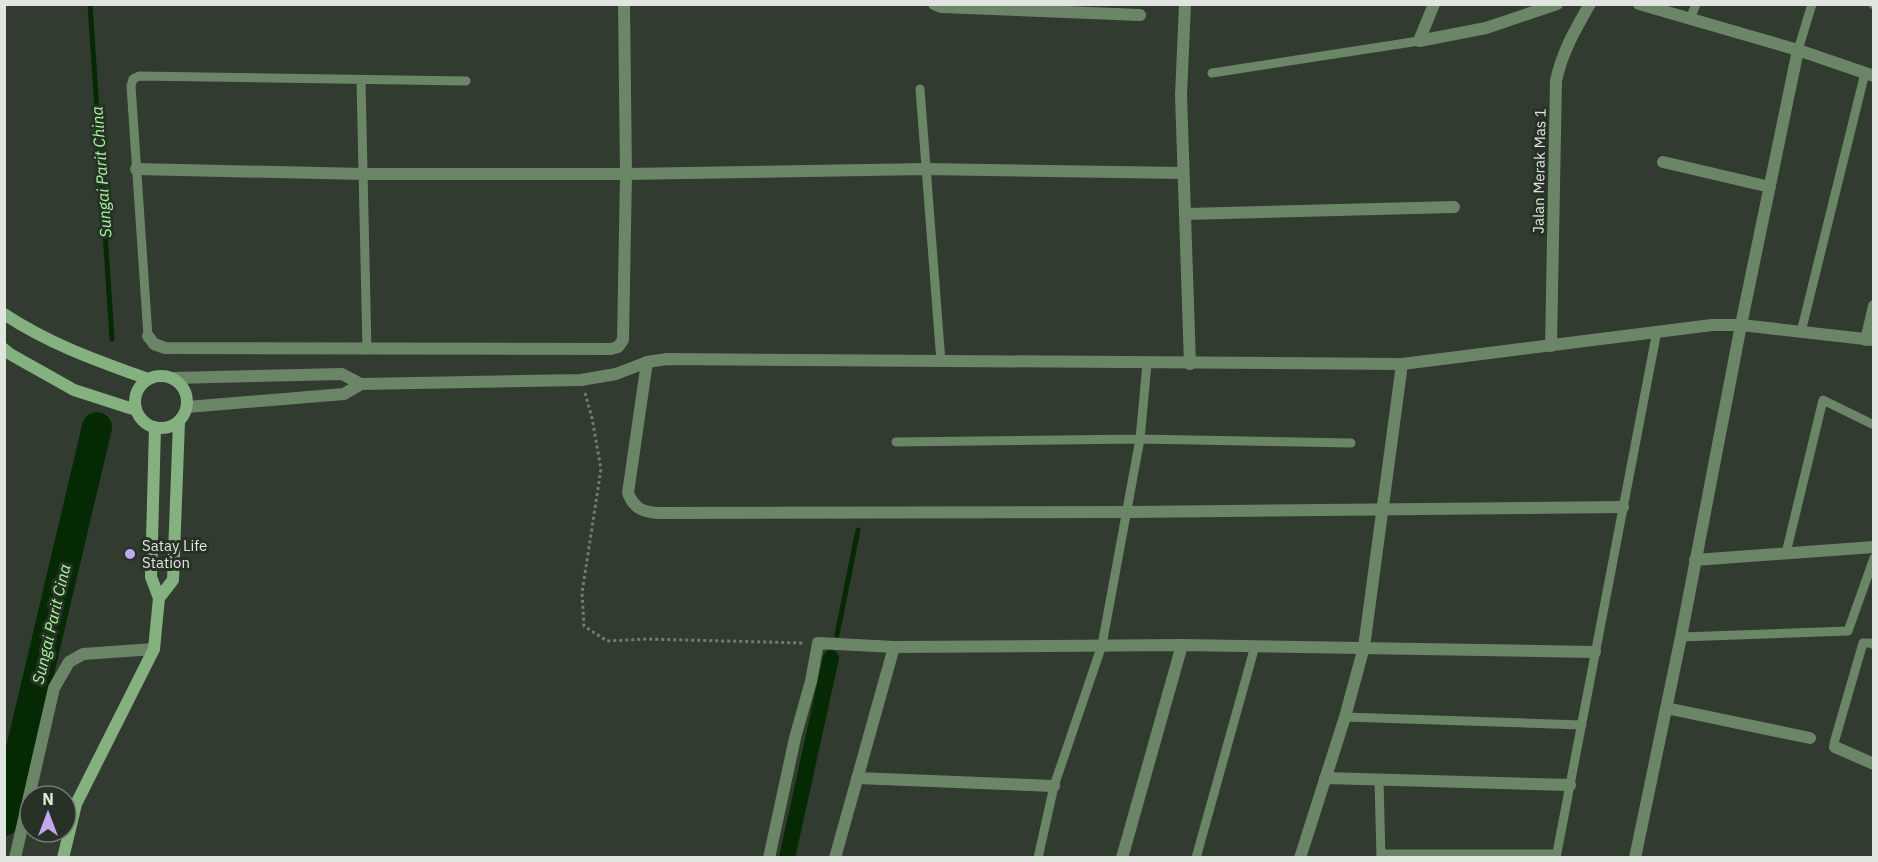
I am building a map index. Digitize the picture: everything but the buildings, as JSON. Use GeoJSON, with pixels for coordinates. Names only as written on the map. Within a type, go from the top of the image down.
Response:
{"type":"FeatureCollection","features":[{"type":"Feature","properties":{"kind":"main road"},"geometry":{"type":"LineString","coordinates":[[4,314],[28,330],[76,353],[148,380]]}},
{"type":"Feature","properties":{"kind":"main road"},"geometry":{"type":"LineString","coordinates":[[4,349],[74,390],[136,410],[147,424],[155,428],[172,426],[179,422],[188,407],[188,398],[180,383],[173,378],[156,376],[141,385],[137,393],[136,410]]}},
{"type":"Feature","properties":{"kind":"main road"},"geometry":{"type":"LineString","coordinates":[[159,598],[173,580],[179,422]]}},
{"type":"Feature","properties":{"kind":"main road"},"geometry":{"type":"LineString","coordinates":[[63,858],[76,804],[154,649],[159,598],[151,577],[155,428]]}},
{"type":"Feature","properties":{"kind":"street"},"geometry":{"type":"LineString","coordinates":[[148,336],[154,344],[165,348],[367,350],[611,349],[618,347],[623,340],[626,174],[624,4]]}},
{"type":"Feature","properties":{"kind":"street"},"geometry":{"type":"LineString","coordinates":[[934,4],[952,7],[1140,15]]}},
{"type":"Feature","properties":{"kind":"street"},"geometry":{"type":"LineString","coordinates":[[1185,4],[1181,95],[1190,364]]}},
{"type":"Feature","properties":{"kind":"street"},"geometry":{"type":"LineString","coordinates":[[1419,41],[1434,4]]}},
{"type":"Feature","properties":{"kind":"street"},"geometry":{"type":"LineString","coordinates":[[1419,41],[1486,28],[1557,4]]}},
{"type":"Feature","properties":{"kind":"street","name":"Jalan Merak Mas 1"},"geometry":{"type":"LineString","coordinates":[[1551,346],[1556,81],[1567,44],[1590,4]]}},
{"type":"Feature","properties":{"kind":"street"},"geometry":{"type":"LineString","coordinates":[[1639,4],[1798,50],[1869,74]]}},
{"type":"Feature","properties":{"kind":"street"},"geometry":{"type":"LineString","coordinates":[[1635,858],[1798,50]]}},
{"type":"Feature","properties":{"kind":"street"},"geometry":{"type":"LineString","coordinates":[[1663,162],[1770,187]]}},
{"type":"Feature","properties":{"kind":"street"},"geometry":{"type":"LineString","coordinates":[[136,169],[364,174],[626,174],[926,169],[1183,172]]}},
{"type":"Feature","properties":{"kind":"street"},"geometry":{"type":"LineString","coordinates":[[1186,214],[1454,207]]}},
{"type":"Feature","properties":{"kind":"street"},"geometry":{"type":"LineString","coordinates":[[173,378],[342,374],[361,384],[582,380],[616,374],[647,362],[668,359],[1402,364],[1712,325],[1870,340],[1874,306]]}},
{"type":"Feature","properties":{"kind":"street"},"geometry":{"type":"LineString","coordinates":[[647,362],[628,493],[632,505],[644,512],[1128,512],[1623,507]]}},
{"type":"Feature","properties":{"kind":"street"},"geometry":{"type":"LineString","coordinates":[[1300,858],[1345,717],[1364,647],[1402,364]]}},
{"type":"Feature","properties":{"kind":"street"},"geometry":{"type":"LineString","coordinates":[[188,407],[344,394],[361,384]]}},
{"type":"Feature","properties":{"kind":"street"},"geometry":{"type":"LineString","coordinates":[[1695,560],[1874,547]]}},
{"type":"Feature","properties":{"kind":"street"},"geometry":{"type":"LineString","coordinates":[[769,858],[818,643],[894,647],[1182,645],[1595,652]]}},
{"type":"Feature","properties":{"kind":"street"},"geometry":{"type":"LineString","coordinates":[[1122,858],[1182,645]]}},
{"type":"Feature","properties":{"kind":"street"},"geometry":{"type":"LineString","coordinates":[[835,858],[894,647]]}},
{"type":"Feature","properties":{"kind":"street"},"geometry":{"type":"LineString","coordinates":[[15,858],[54,688],[69,662],[83,654],[154,649]]}},
{"type":"Feature","properties":{"kind":"street"},"geometry":{"type":"LineString","coordinates":[[1666,708],[1810,738]]}},
{"type":"Feature","properties":{"kind":"street"},"geometry":{"type":"LineString","coordinates":[[1834,747],[1874,764]]}},
{"type":"Feature","properties":{"kind":"street"},"geometry":{"type":"LineString","coordinates":[[857,778],[1054,786]]}},
{"type":"Feature","properties":{"kind":"street"},"geometry":{"type":"LineString","coordinates":[[1325,778],[1570,785]]}},
{"type":"Feature","properties":{"kind":"lane"},"geometry":{"type":"LineString","coordinates":[[1690,19],[1696,4]]}},
{"type":"Feature","properties":{"kind":"lane"},"geometry":{"type":"LineString","coordinates":[[1798,50],[1812,4]]}},
{"type":"Feature","properties":{"kind":"lane"},"geometry":{"type":"LineString","coordinates":[[1212,73],[1419,41]]}},
{"type":"Feature","properties":{"kind":"lane"},"geometry":{"type":"LineString","coordinates":[[1801,332],[1869,74]]}},
{"type":"Feature","properties":{"kind":"lane"},"geometry":{"type":"LineString","coordinates":[[148,336],[131,86],[133,79],[139,76],[465,81]]}},
{"type":"Feature","properties":{"kind":"lane"},"geometry":{"type":"LineString","coordinates":[[361,81],[367,350]]}},
{"type":"Feature","properties":{"kind":"lane"},"geometry":{"type":"LineString","coordinates":[[920,89],[941,362]]}},
{"type":"Feature","properties":{"kind":"lane"},"geometry":{"type":"LineString","coordinates":[[1379,780],[1381,856],[1557,856],[1657,331]]}},
{"type":"Feature","properties":{"kind":"lane"},"geometry":{"type":"LineString","coordinates":[[1038,858],[1054,786],[1102,645],[1140,439],[1147,364]]}},
{"type":"Feature","properties":{"kind":"lane"},"geometry":{"type":"LineString","coordinates":[[1786,553],[1823,400],[1874,425]]}},
{"type":"Feature","properties":{"kind":"lane"},"geometry":{"type":"LineString","coordinates":[[896,442],[1140,439],[1351,444]]}},
{"type":"Feature","properties":{"kind":"lane"},"geometry":{"type":"LineString","coordinates":[[1681,637],[1848,631],[1874,558]]}},
{"type":"Feature","properties":{"kind":"lane"},"geometry":{"type":"LineString","coordinates":[[1834,747],[1863,643],[1874,645]]}},
{"type":"Feature","properties":{"kind":"lane"},"geometry":{"type":"LineString","coordinates":[[1196,858],[1256,646]]}},
{"type":"Feature","properties":{"kind":"lane"},"geometry":{"type":"LineString","coordinates":[[1345,717],[1582,724]]}},
{"type":"Feature","properties":{"kind":"path"},"geometry":{"type":"LineString","coordinates":[[582,380],[592,418],[601,469],[582,594],[584,626],[607,641],[647,639],[818,643]]}},
{"type":"Feature","properties":{"kind":"waterway","name":"Sungai Parit China"},"geometry":{"type":"LineString","coordinates":[[90,4],[112,339]]}},
{"type":"Feature","properties":{"kind":"waterway","name":"Sungai Parit Cina"},"geometry":{"type":"LineString","coordinates":[[4,821],[97,427]]}},
{"type":"Feature","properties":{"kind":"waterway"},"geometry":{"type":"LineString","coordinates":[[837,635],[858,530]]}},
{"type":"Feature","properties":{"kind":"waterway"},"geometry":{"type":"LineString","coordinates":[[787,858],[831,658]]}},
{"type":"Feature","properties":{"kind":"place","name":"Satay Life Station"},"geometry":{"type":"Point","coordinates":[130,554]}}]}
